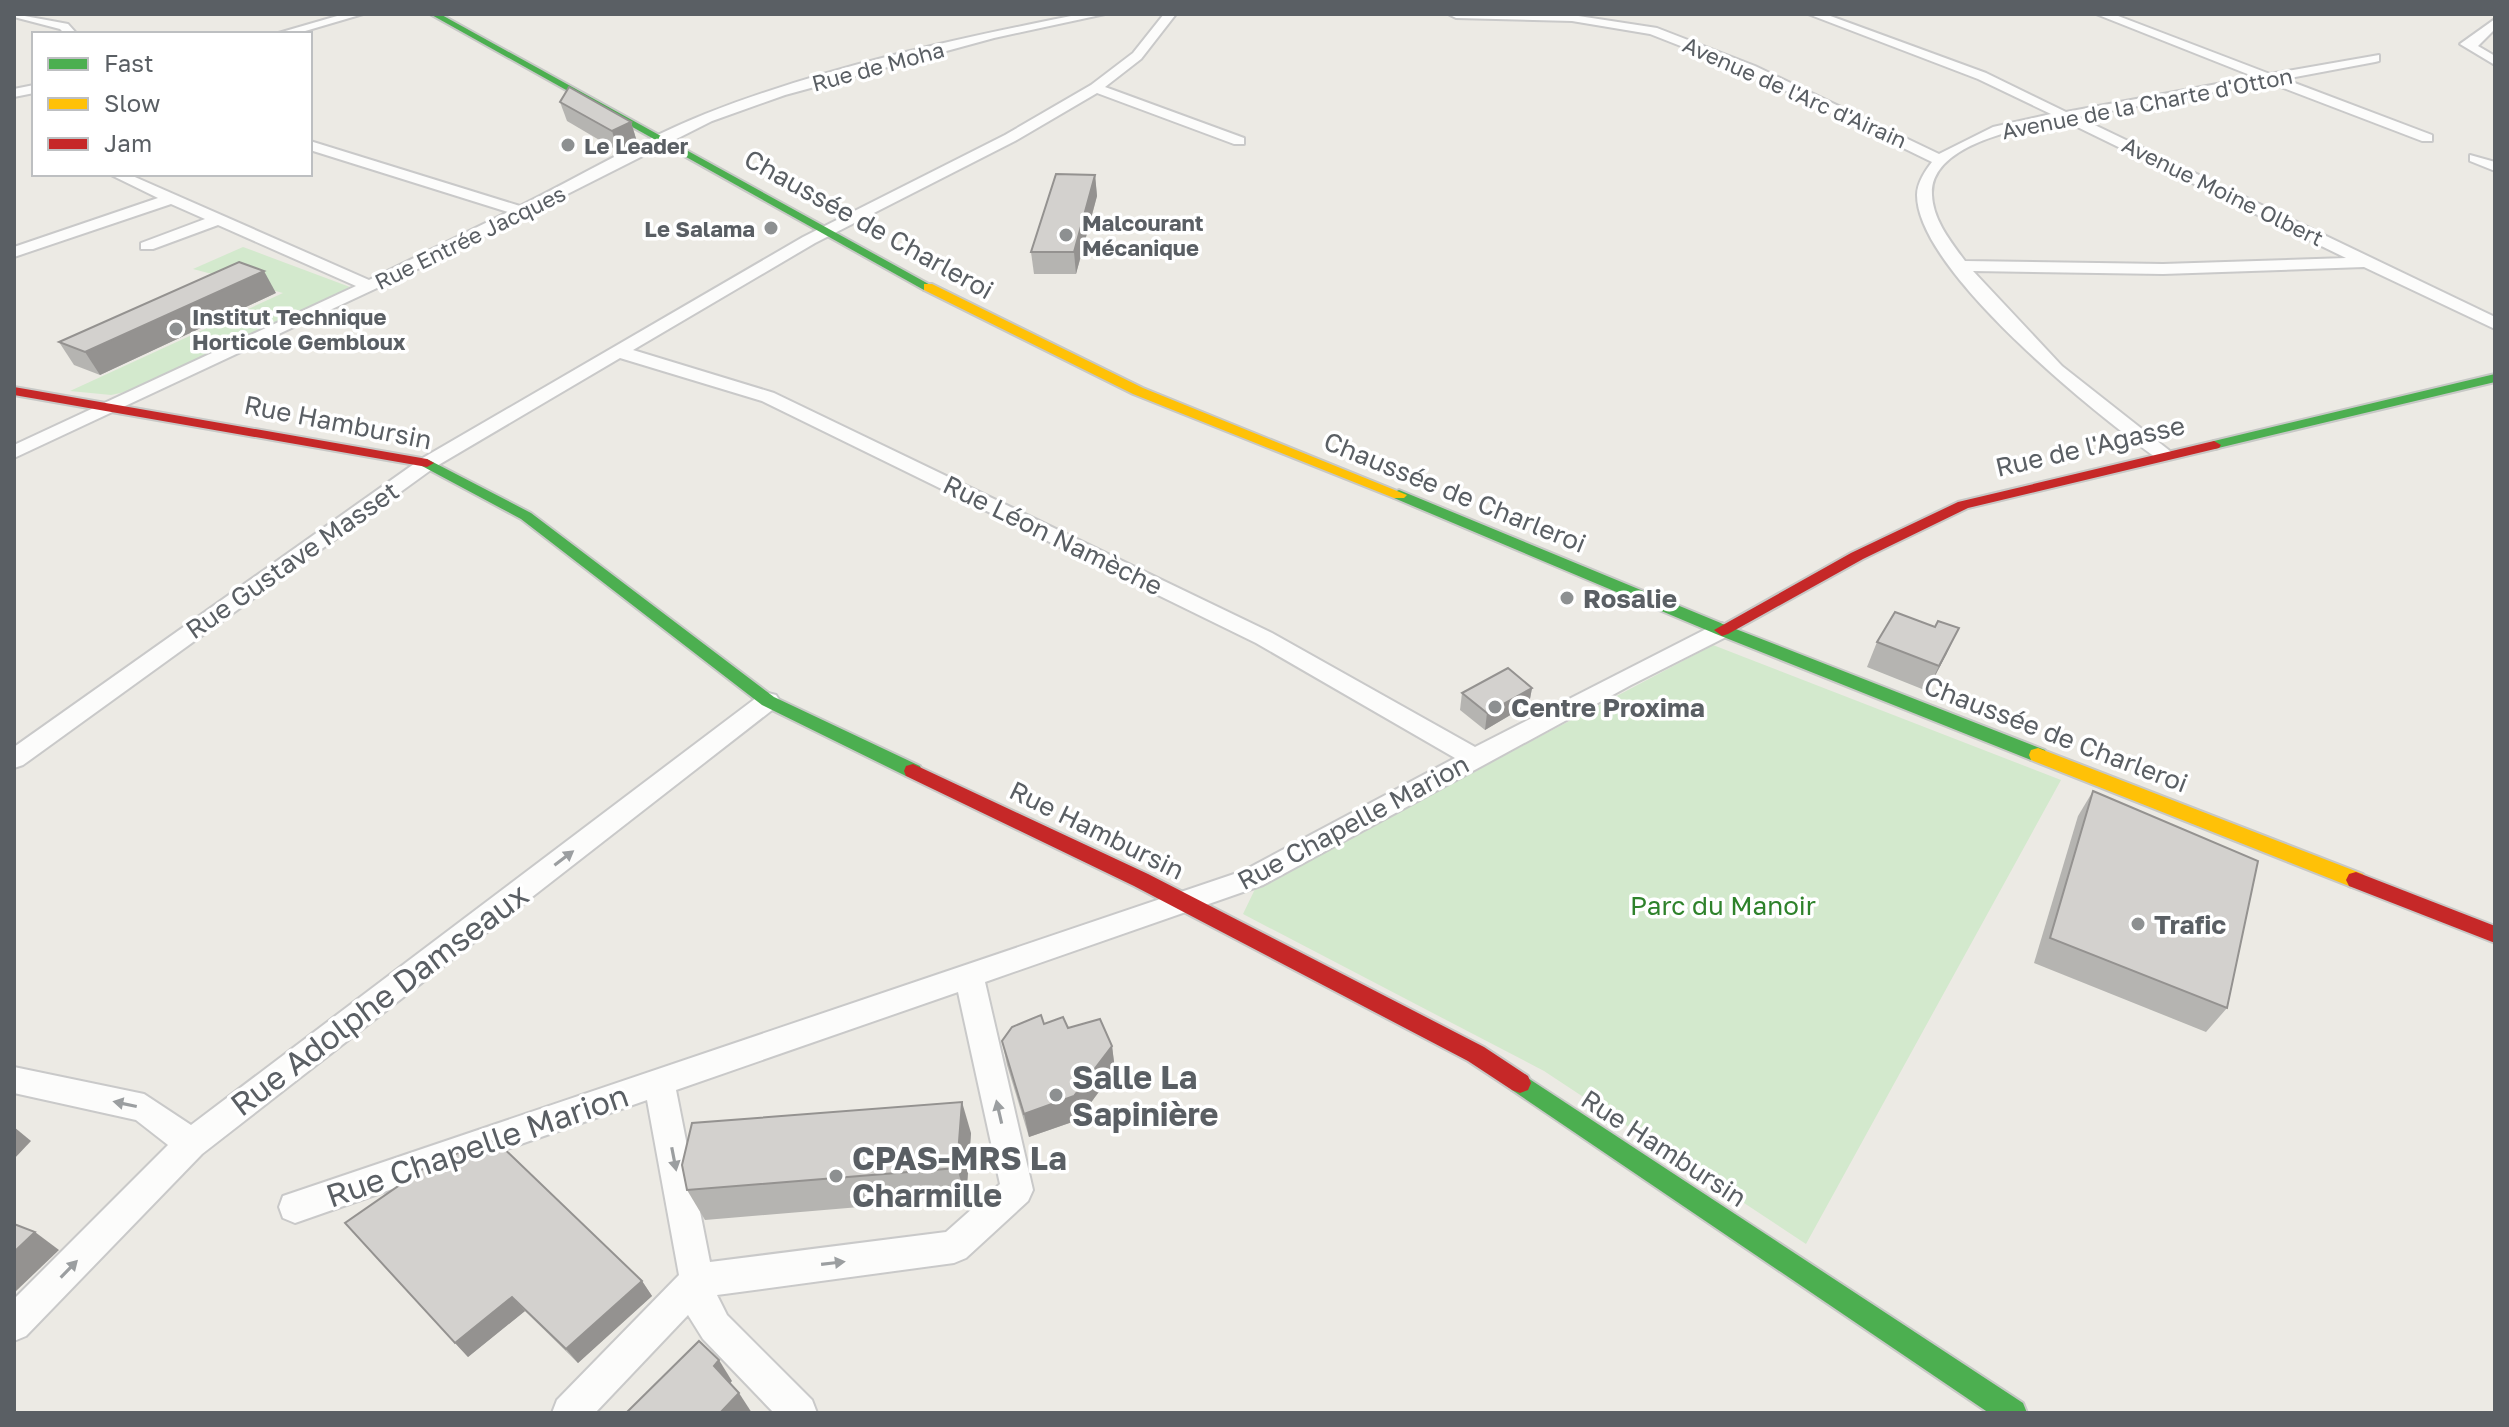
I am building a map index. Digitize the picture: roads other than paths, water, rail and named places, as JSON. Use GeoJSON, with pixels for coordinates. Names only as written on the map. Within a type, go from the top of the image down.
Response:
{"type":"FeatureCollection","features":[{"type":"Feature","properties":{"kind":"street"},"geometry":{"type":"LineString","coordinates":[[14,14],[64,26],[69,32]]}},
{"type":"Feature","properties":{"kind":"street"},"geometry":{"type":"LineString","coordinates":[[289,32],[357,14]]}},
{"type":"Feature","properties":{"kind":"street","name":"Chaussée de Charleroi"},"geometry":{"type":"LineString","coordinates":[[434,14],[975,313],[1138,391],[1524,545],[1722,630],[2495,935]]}},
{"type":"Feature","properties":{"kind":"street","name":"Rue de Moha"},"geometry":{"type":"LineString","coordinates":[[664,141],[707,118],[780,92],[993,35],[1099,14]]}},
{"type":"Feature","properties":{"kind":"street","name":"Rue Gustave Masset"},"geometry":{"type":"LineString","coordinates":[[14,759],[25,738],[428,463],[828,230],[1010,138],[1096,88],[1137,56],[1170,14]]}},
{"type":"Feature","properties":{"kind":"street","name":"Avenue Moine Olbert"},"geometry":{"type":"LineString","coordinates":[[1814,14],[1982,76],[2495,324]]}},
{"type":"Feature","properties":{"kind":"street"},"geometry":{"type":"LineString","coordinates":[[2102,14],[2427,138]]}},
{"type":"Feature","properties":{"kind":"street","name":"Avenue de l'Arc d'Airain"},"geometry":{"type":"LineString","coordinates":[[1456,15],[1572,18],[1653,31],[1751,69],[1940,160]]}},
{"type":"Feature","properties":{"kind":"street"},"geometry":{"type":"LineString","coordinates":[[2495,23],[2474,43],[2466,44],[2495,61]]}},
{"type":"Feature","properties":{"kind":"street","name":"Avenue de la Charte d'Otton"},"geometry":{"type":"LineString","coordinates":[[1940,160],[1985,135],[2067,116],[2375,58]]}},
{"type":"Feature","properties":{"kind":"street"},"geometry":{"type":"LineString","coordinates":[[1096,88],[1193,121],[1239,141]]}},
{"type":"Feature","properties":{"kind":"street","name":"Rue Entrée Jacques"},"geometry":{"type":"LineString","coordinates":[[14,452],[370,286],[664,141]]}},
{"type":"Feature","properties":{"kind":"street"},"geometry":{"type":"LineString","coordinates":[[312,146],[522,212]]}},
{"type":"Feature","properties":{"kind":"street"},"geometry":{"type":"LineString","coordinates":[[2475,158],[2495,167]]}},
{"type":"Feature","properties":{"kind":"street"},"geometry":{"type":"LineString","coordinates":[[1940,160],[1930,175],[1924,195],[1930,223],[1960,266],[2048,363],[2165,455]]}},
{"type":"Feature","properties":{"kind":"street"},"geometry":{"type":"LineString","coordinates":[[120,176],[167,200],[370,286]]}},
{"type":"Feature","properties":{"kind":"street"},"geometry":{"type":"LineString","coordinates":[[14,252],[167,200]]}},
{"type":"Feature","properties":{"kind":"street"},"geometry":{"type":"LineString","coordinates":[[147,246],[217,220]]}},
{"type":"Feature","properties":{"kind":"street"},"geometry":{"type":"LineString","coordinates":[[1960,266],[2165,271],[2370,262]]}},
{"type":"Feature","properties":{"kind":"street","name":"Rue Léon Namèche"},"geometry":{"type":"LineString","coordinates":[[616,351],[768,397],[1264,638],[1474,758]]}},
{"type":"Feature","properties":{"kind":"street","name":"Rue de l'Agasse"},"geometry":{"type":"LineString","coordinates":[[1722,630],[1945,512],[1991,496],[2495,378]]}},
{"type":"Feature","properties":{"kind":"street","name":"Rue Hambursin"},"geometry":{"type":"LineString","coordinates":[[14,391],[428,463],[526,516],[768,701],[1186,903],[1476,1054],[2013,1413]]}},
{"type":"Feature","properties":{"kind":"street","name":"Rue Chapelle Marion"},"geometry":{"type":"LineString","coordinates":[[295,1207],[1253,878],[1474,758],[1722,630]]}},
{"type":"Feature","properties":{"kind":"street","name":"Rue Adolphe Damseaux"},"geometry":{"type":"LineString","coordinates":[[14,1324],[191,1144],[768,701]]}},
{"type":"Feature","properties":{"kind":"street"},"geometry":{"type":"LineString","coordinates":[[570,1413],[697,1281],[954,1247],[1017,1190],[969,977]]}},
{"type":"Feature","properties":{"kind":"street"},"geometry":{"type":"LineString","coordinates":[[14,1080],[144,1108],[191,1144]]}},
{"type":"Feature","properties":{"kind":"street","name":"Rue Chapelle Marion"},"geometry":{"type":"LineString","coordinates":[[659,1083],[702,1308],[715,1327],[799,1413]]}},
{"type":"Feature","properties":{"kind":"place","name":"Le Leader"},"geometry":{"type":"Point","coordinates":[568,145]}},
{"type":"Feature","properties":{"kind":"place","name":"Le Salama"},"geometry":{"type":"Point","coordinates":[771,228]}},
{"type":"Feature","properties":{"kind":"place","name":"Malcourant Mécanique"},"geometry":{"type":"Point","coordinates":[1066,235]}},
{"type":"Feature","properties":{"kind":"place","name":"Institut Technique Horticole Gembloux"},"geometry":{"type":"Point","coordinates":[176,329]}},
{"type":"Feature","properties":{"kind":"place","name":"Rosalie"},"geometry":{"type":"Point","coordinates":[1567,598]}},
{"type":"Feature","properties":{"kind":"place","name":"Centre Proxima"},"geometry":{"type":"Point","coordinates":[1495,707]}},
{"type":"Feature","properties":{"kind":"place","name":"Trafic"},"geometry":{"type":"Point","coordinates":[2138,924]}},
{"type":"Feature","properties":{"kind":"place","name":"Salle La Sapinière"},"geometry":{"type":"Point","coordinates":[1056,1095]}},
{"type":"Feature","properties":{"kind":"place","name":"CPAS-MRS La Charmille"},"geometry":{"type":"Point","coordinates":[836,1176]}},
{"type":"Feature","properties":{"kind":"park label","name":"Parc du Manoir"},"geometry":{"type":"Point","coordinates":[1723,905]}}]}
